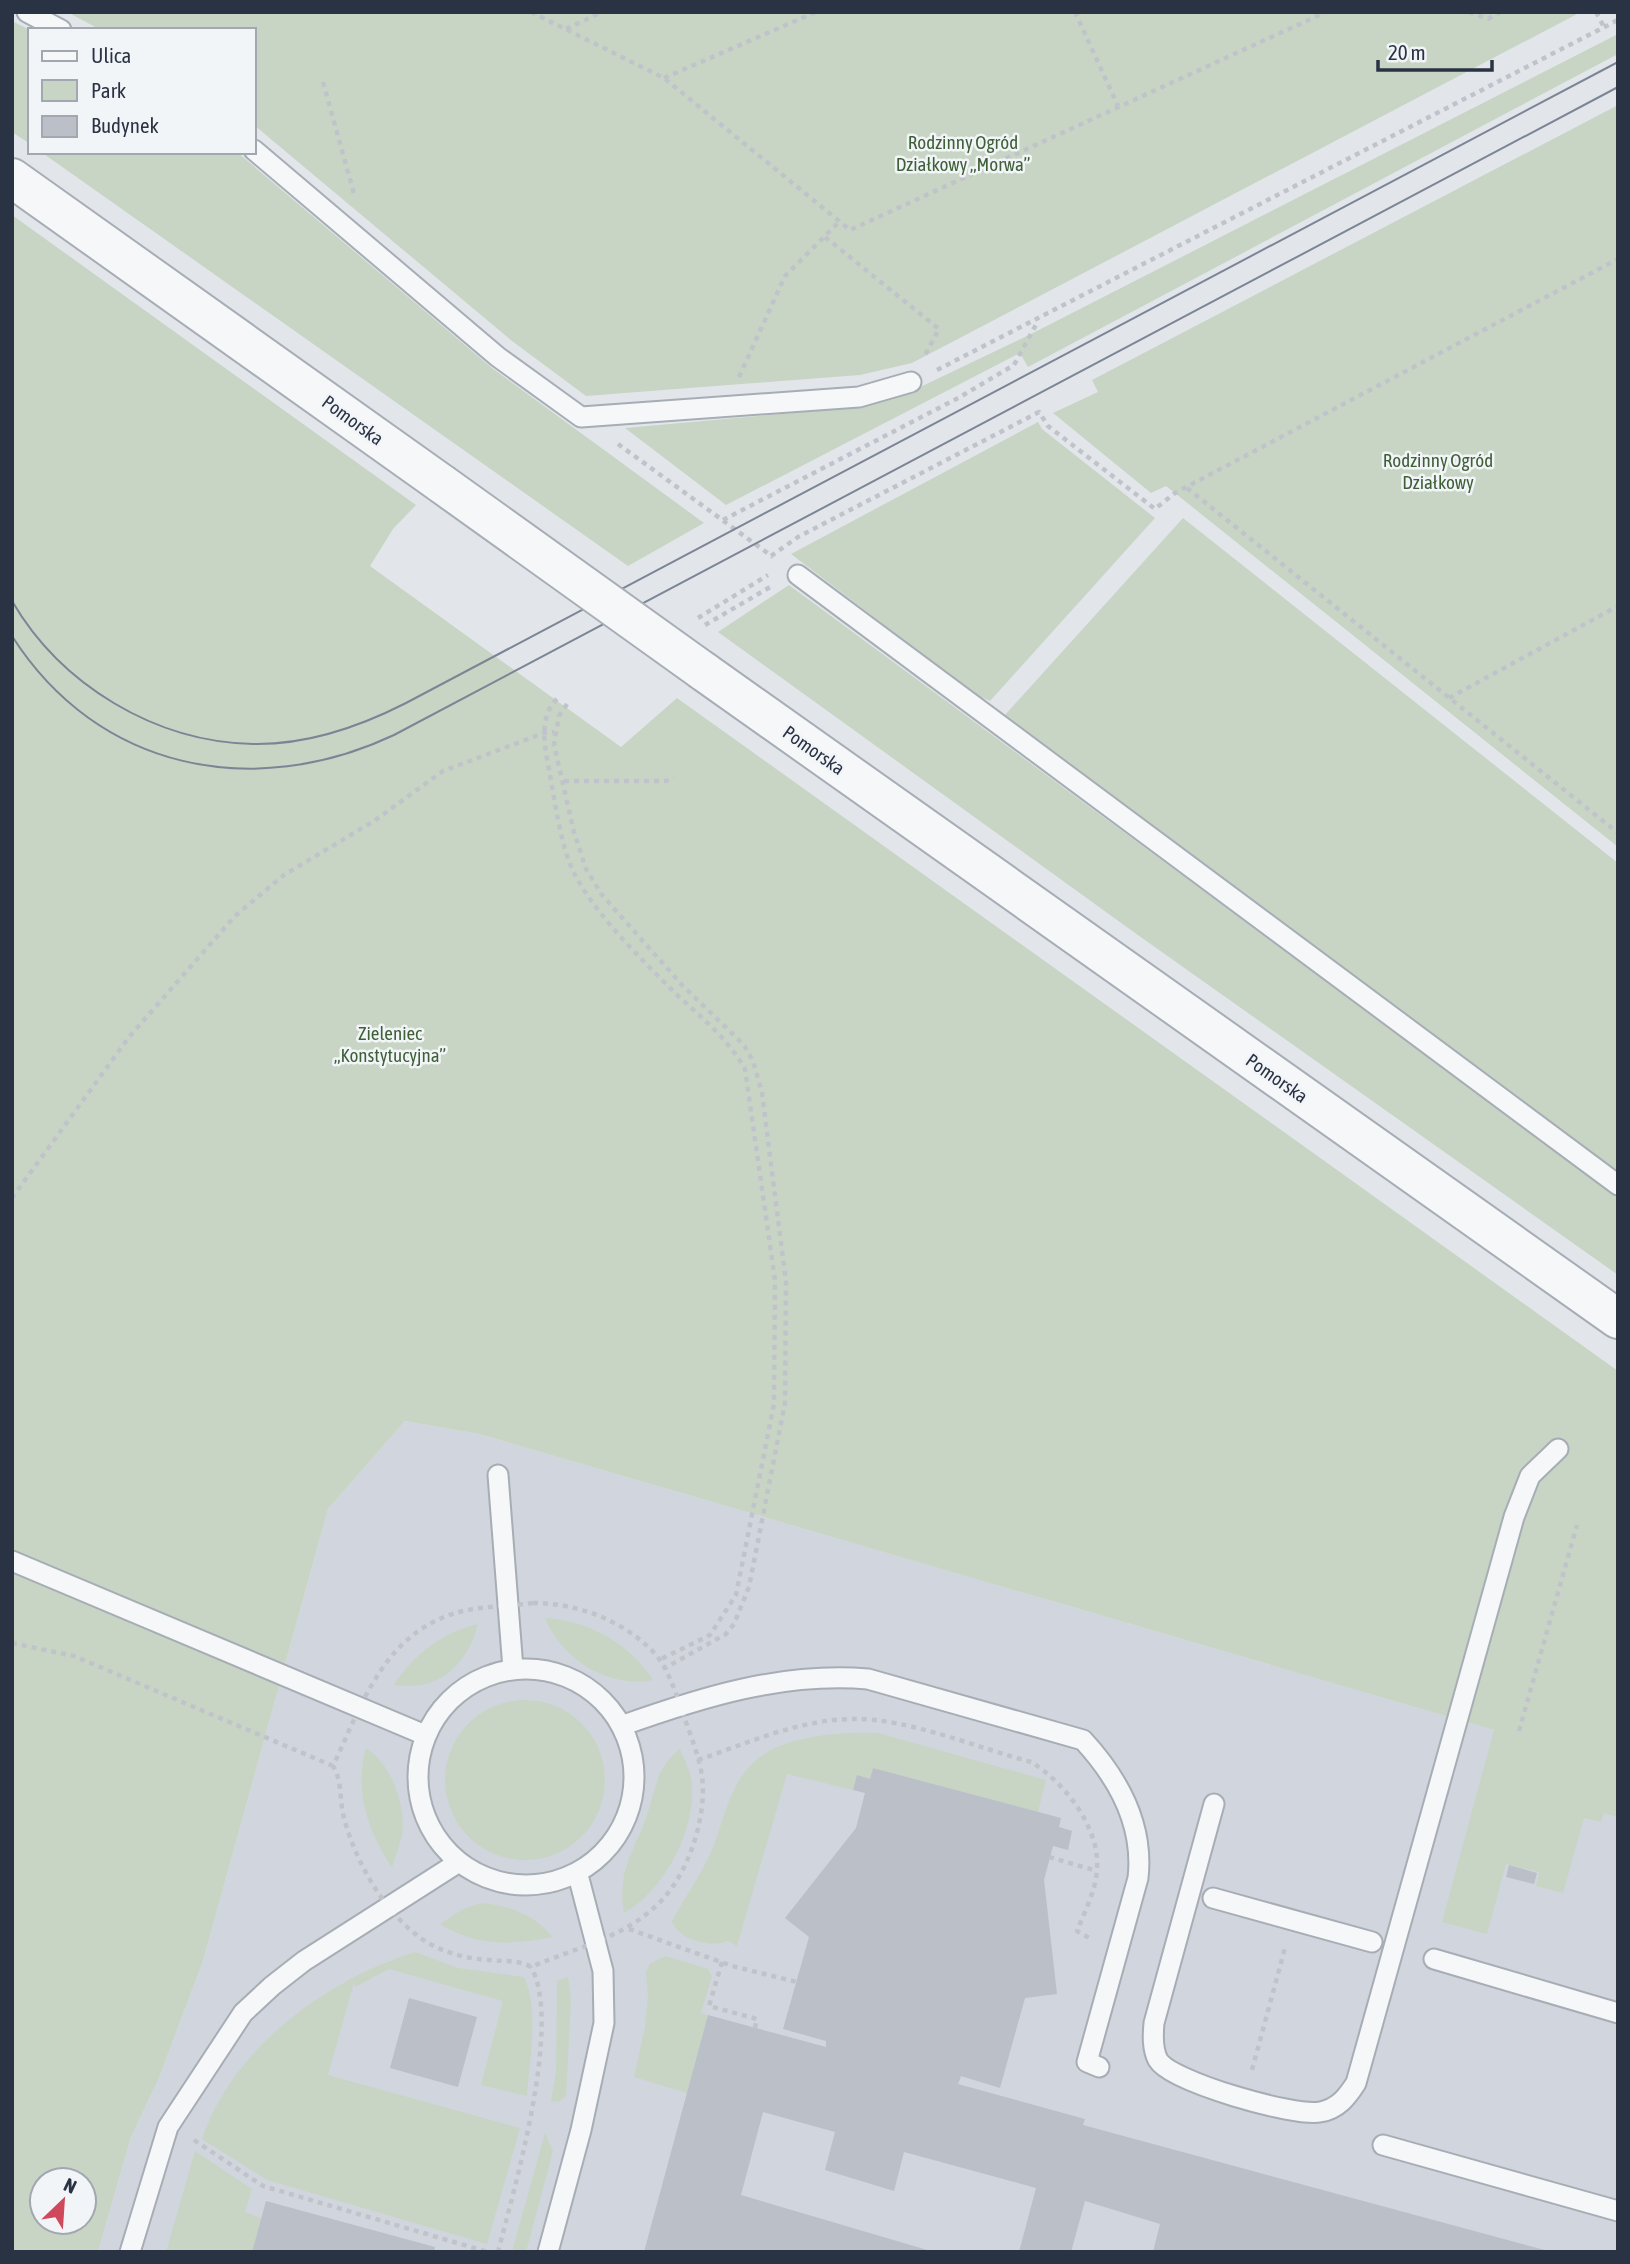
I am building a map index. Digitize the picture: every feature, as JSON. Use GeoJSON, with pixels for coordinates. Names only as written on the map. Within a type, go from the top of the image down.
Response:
{"type":"FeatureCollection","features":[{"type":"Feature","properties":{"kind":"street","name":"Pomorska"},"geometry":{"type":"LineString","coordinates":[[12,178],[1618,1319]]}},
{"type":"Feature","properties":{"kind":"lane"},"geometry":{"type":"LineString","coordinates":[[27,12],[57,28]]}},
{"type":"Feature","properties":{"kind":"lane"},"geometry":{"type":"LineString","coordinates":[[256,152],[498,357],[581,417],[859,397],[911,382]]}},
{"type":"Feature","properties":{"kind":"lane"},"geometry":{"type":"LineString","coordinates":[[792,571],[1618,1185]]}},
{"type":"Feature","properties":{"kind":"lane"},"geometry":{"type":"LineString","coordinates":[[1214,1804],[1154,2023],[1153,2041],[1158,2060],[1173,2074],[1192,2083],[1299,2113],[1322,2112],[1344,2102],[1356,2083],[1514,1517],[1530,1476],[1558,1448]]}},
{"type":"Feature","properties":{"kind":"lane"},"geometry":{"type":"LineString","coordinates":[[498,1475],[513,1669]]}},
{"type":"Feature","properties":{"kind":"lane"},"geometry":{"type":"LineString","coordinates":[[12,1561],[425,1735]]}},
{"type":"Feature","properties":{"kind":"lane"},"geometry":{"type":"LineString","coordinates":[[513,1669],[535,1669],[576,1681],[609,1708],[621,1726],[632,1753],[634,1783],[628,1813],[615,1839],[578,1875],[541,1884],[512,1885],[484,1877],[458,1862],[435,1836],[421,1804],[417,1769],[425,1735],[440,1710],[460,1690],[486,1676],[513,1669]]}},
{"type":"Feature","properties":{"kind":"lane"},"geometry":{"type":"LineString","coordinates":[[621,1726],[680,1705],[792,1679],[868,1679],[1069,1734],[1083,1741],[1107,1766],[1125,1802],[1137,1834],[1144,1880],[1087,2062],[1099,2067]]}},
{"type":"Feature","properties":{"kind":"lane"},"geometry":{"type":"LineString","coordinates":[[130,2252],[167,2127],[243,2013],[304,1961],[391,1908],[458,1862]]}},
{"type":"Feature","properties":{"kind":"lane"},"geometry":{"type":"LineString","coordinates":[[548,2252],[601,2047],[605,1994],[597,1942],[578,1875]]}},
{"type":"Feature","properties":{"kind":"lane"},"geometry":{"type":"LineString","coordinates":[[1219,1900],[1371,1942]]}},
{"type":"Feature","properties":{"kind":"lane"},"geometry":{"type":"LineString","coordinates":[[1434,1959],[1618,2012]]}},
{"type":"Feature","properties":{"kind":"lane"},"geometry":{"type":"LineString","coordinates":[[1383,2145],[1618,2211]]}},
{"type":"Feature","properties":{"kind":"path"},"geometry":{"type":"LineString","coordinates":[[531,12],[664,78],[850,230],[1326,12]]}},
{"type":"Feature","properties":{"kind":"path"},"geometry":{"type":"LineString","coordinates":[[566,29],[602,12]]}},
{"type":"Feature","properties":{"kind":"path"},"geometry":{"type":"LineString","coordinates":[[664,78],[816,12]]}},
{"type":"Feature","properties":{"kind":"path"},"geometry":{"type":"LineString","coordinates":[[1075,12],[1118,106]]}},
{"type":"Feature","properties":{"kind":"path"},"geometry":{"type":"LineString","coordinates":[[1469,12],[1488,19],[1500,12]]}},
{"type":"Feature","properties":{"kind":"path"},"geometry":{"type":"LineString","coordinates":[[1596,12],[1604,27]]}},
{"type":"Feature","properties":{"kind":"path"},"geometry":{"type":"LineString","coordinates":[[911,382],[1038,321],[1618,20]]}},
{"type":"Feature","properties":{"kind":"path"},"geometry":{"type":"LineString","coordinates":[[323,82],[358,207],[343,225]]}},
{"type":"Feature","properties":{"kind":"path"},"geometry":{"type":"LineString","coordinates":[[736,406],[736,385],[785,276],[840,221]]}},
{"type":"Feature","properties":{"kind":"path"},"geometry":{"type":"LineString","coordinates":[[825,237],[939,329],[911,382]]}},
{"type":"Feature","properties":{"kind":"path"},"geometry":{"type":"LineString","coordinates":[[771,556],[798,537],[1039,412],[1048,426],[1155,509],[1175,493],[1618,259]]}},
{"type":"Feature","properties":{"kind":"path"},"geometry":{"type":"LineString","coordinates":[[723,520],[936,410],[1014,365],[1038,321]]}},
{"type":"Feature","properties":{"kind":"path"},"geometry":{"type":"LineString","coordinates":[[581,417],[792,571]]}},
{"type":"Feature","properties":{"kind":"path"},"geometry":{"type":"LineString","coordinates":[[1187,488],[1618,833]]}},
{"type":"Feature","properties":{"kind":"path"},"geometry":{"type":"LineString","coordinates":[[698,618],[792,571]]}},
{"type":"Feature","properties":{"kind":"path"},"geometry":{"type":"LineString","coordinates":[[705,625],[792,571]]}},
{"type":"Feature","properties":{"kind":"path"},"geometry":{"type":"LineString","coordinates":[[1449,698],[1618,606]]}},
{"type":"Feature","properties":{"kind":"path"},"geometry":{"type":"LineString","coordinates":[[557,699],[548,712],[544,733],[555,803],[573,871],[587,894],[666,984],[730,1045],[745,1069],[775,1280],[775,1404],[736,1595],[710,1635],[659,1660]]}},
{"type":"Feature","properties":{"kind":"path"},"geometry":{"type":"LineString","coordinates":[[567,704],[554,732],[574,832],[586,869],[603,895],[682,985],[744,1045],[753,1061],[762,1093],[785,1274],[785,1403],[749,1587],[734,1625],[726,1634],[665,1668]]}},
{"type":"Feature","properties":{"kind":"path"},"geometry":{"type":"LineString","coordinates":[[12,1198],[129,1037],[235,916],[284,875],[374,821],[443,771],[544,733],[554,732]]}},
{"type":"Feature","properties":{"kind":"path"},"geometry":{"type":"LineString","coordinates":[[564,781],[666,781],[674,778]]}},
{"type":"Feature","properties":{"kind":"path"},"geometry":{"type":"LineString","coordinates":[[1519,1731],[1577,1525]]}},
{"type":"Feature","properties":{"kind":"path"},"geometry":{"type":"LineString","coordinates":[[332,1766],[378,1670],[392,1653],[438,1619],[466,1611],[507,1606],[555,1603],[578,1607],[620,1626],[659,1660],[680,1705],[698,1760],[701,1807],[688,1856],[664,1898],[628,1929],[531,1967]]}},
{"type":"Feature","properties":{"kind":"path"},"geometry":{"type":"LineString","coordinates":[[12,1643],[74,1656],[332,1766],[338,1774],[343,1817],[352,1844],[391,1908],[407,1928],[441,1949],[465,1957],[517,1961],[531,1967],[536,1977],[539,2003],[537,2074],[531,2116],[498,2252]]}},
{"type":"Feature","properties":{"kind":"path"},"geometry":{"type":"LineString","coordinates":[[698,1760],[816,1723],[854,1718],[892,1723],[1031,1762],[1050,1773],[1079,1812],[1097,1856],[1097,1871],[1091,1896]]}},
{"type":"Feature","properties":{"kind":"path"},"geometry":{"type":"LineString","coordinates":[[1049,1857],[1097,1871]]}},
{"type":"Feature","properties":{"kind":"path"},"geometry":{"type":"LineString","coordinates":[[1252,2070],[1293,1920]]}},
{"type":"Feature","properties":{"kind":"path"},"geometry":{"type":"LineString","coordinates":[[628,1929],[722,1962],[797,1982]]}},
{"type":"Feature","properties":{"kind":"path"},"geometry":{"type":"LineString","coordinates":[[722,1962],[709,2006],[757,2019],[755,2028]]}},
{"type":"Feature","properties":{"kind":"path"},"geometry":{"type":"LineString","coordinates":[[167,2127],[197,2141],[263,2186],[488,2252]]}},
{"type":"Feature","properties":{"kind":"shaded area"},"geometry":{"type":"Polygon","coordinates":[[[405,1421],[479,1434],[1618,1766],[1618,2252],[98,2252],[131,2137],[159,2078],[203,1961],[328,1509],[405,1421]]]}},
{"type":"Feature","properties":{"kind":"green space","name":"Rodzinny Ogród Działkowy „Morwa”"},"geometry":{"type":"Polygon","coordinates":[[[67,12],[1581,12],[912,363],[860,375],[586,396],[512,341],[256,127],[256,28],[97,28],[67,12]]]}},
{"type":"Feature","properties":{"kind":"green space"},"geometry":{"type":"Polygon","coordinates":[[[12,21],[28,29],[28,143],[12,132],[12,21]]]}},
{"type":"Feature","properties":{"kind":"green space"},"geometry":{"type":"Polygon","coordinates":[[[1618,34],[1618,54],[1028,367],[1020,353],[726,505],[625,428],[859,407],[914,390],[1031,334],[1618,34]]]}},
{"type":"Feature","properties":{"kind":"green space","name":"Rodzinny Ogród Działkowy"},"geometry":{"type":"Polygon","coordinates":[[[1618,105],[1618,847],[1166,486],[1151,493],[1053,413],[1098,392],[1092,380],[1618,105]]]}},
{"type":"Feature","properties":{"kind":"green space"},"geometry":{"type":"Polygon","coordinates":[[[44,154],[239,154],[492,368],[704,523],[628,566],[44,154]]]}},
{"type":"Feature","properties":{"kind":"green space","name":"Zieleniec „Konstytucyjna”"},"geometry":{"type":"Polygon","coordinates":[[[12,215],[416,505],[393,529],[370,566],[621,747],[677,698],[1618,1371],[1618,1817],[1604,1813],[1601,1822],[1584,1818],[1563,1893],[1536,1886],[1539,1872],[1506,1864],[1487,1934],[1442,1922],[1494,1730],[479,1434],[405,1421],[328,1509],[203,1961],[159,2078],[131,2137],[98,2252],[12,2252],[12,215]]]}},
{"type":"Feature","properties":{"kind":"green space"},"geometry":{"type":"Polygon","coordinates":[[[1038,422],[1042,429],[1155,518],[990,701],[978,696],[791,554],[1038,422]]]}},
{"type":"Feature","properties":{"kind":"green space"},"geometry":{"type":"Polygon","coordinates":[[[1183,518],[1618,863],[1618,1174],[1004,716],[1183,518]]]}},
{"type":"Feature","properties":{"kind":"green space"},"geometry":{"type":"Polygon","coordinates":[[[789,585],[1618,1197],[1618,1275],[1135,933],[718,632],[789,585]]]}},
{"type":"Feature","properties":{"kind":"green space"},"geometry":{"type":"Polygon","coordinates":[[[545,1618],[577,1623],[607,1636],[632,1655],[653,1680],[620,1680],[589,1668],[563,1646],[545,1618]]]}},
{"type":"Feature","properties":{"kind":"green space"},"geometry":{"type":"Polygon","coordinates":[[[478,1624],[467,1652],[449,1672],[425,1684],[394,1685],[410,1664],[430,1646],[453,1633],[478,1624]]]}},
{"type":"Feature","properties":{"kind":"green space"},"geometry":{"type":"Polygon","coordinates":[[[525,1700],[556,1706],[581,1724],[599,1749],[605,1780],[599,1811],[581,1836],[556,1854],[525,1860],[494,1854],[469,1836],[451,1811],[445,1780],[451,1749],[469,1724],[494,1706],[525,1700]]]}},
{"type":"Feature","properties":{"kind":"green space"},"geometry":{"type":"Polygon","coordinates":[[[845,1733],[878,1733],[1046,1780],[1038,1812],[873,1768],[870,1779],[857,1776],[853,1790],[787,1774],[737,1946],[728,1941],[712,1944],[696,1941],[675,1928],[672,1921],[708,1859],[732,1795],[750,1766],[776,1748],[793,1742],[845,1733]]]}},
{"type":"Feature","properties":{"kind":"green space"},"geometry":{"type":"Polygon","coordinates":[[[366,1748],[390,1775],[402,1811],[402,1835],[392,1867],[376,1840],[366,1810],[362,1779],[366,1748]]]}},
{"type":"Feature","properties":{"kind":"green space"},"geometry":{"type":"Polygon","coordinates":[[[680,1749],[692,1785],[692,1803],[682,1840],[664,1875],[639,1903],[624,1913],[623,1884],[628,1862],[661,1771],[680,1749]]]}},
{"type":"Feature","properties":{"kind":"green space"},"geometry":{"type":"Polygon","coordinates":[[[481,1903],[520,1912],[546,1929],[553,1937],[523,1942],[495,1942],[467,1937],[440,1924],[463,1909],[481,1903]]]}},
{"type":"Feature","properties":{"kind":"green space"},"geometry":{"type":"Polygon","coordinates":[[[415,1952],[458,1968],[524,1977],[529,1990],[533,2020],[527,2096],[481,2085],[503,2001],[389,1969],[355,1987],[354,1982],[328,2075],[520,2128],[487,2244],[267,2180],[202,2139],[216,2106],[236,2075],[260,2047],[287,2022],[317,1999],[349,1980],[415,1952]]]}},
{"type":"Feature","properties":{"kind":"green space"},"geometry":{"type":"Polygon","coordinates":[[[665,1956],[708,1969],[712,1976],[701,2013],[708,2015],[687,2093],[634,2077],[645,2027],[648,1995],[646,1972],[650,1964],[665,1956]]]}},
{"type":"Feature","properties":{"kind":"green space"},"geometry":{"type":"Polygon","coordinates":[[[568,1977],[571,2000],[566,2096],[558,2102],[551,2101],[556,2072],[557,1981],[568,1977]]]}},
{"type":"Feature","properties":{"kind":"green space"},"geometry":{"type":"Polygon","coordinates":[[[545,2133],[553,2151],[526,2252],[512,2252],[545,2133]]]}},
{"type":"Feature","properties":{"kind":"green space"},"geometry":{"type":"Polygon","coordinates":[[[195,2151],[252,2189],[245,2212],[261,2218],[252,2252],[166,2252],[195,2151]]]}},
{"type":"Feature","properties":{"kind":"building"},"geometry":{"type":"Polygon","coordinates":[[[873,1768],[1061,1818],[1059,1827],[1072,1831],[1068,1850],[1053,1846],[1044,1880],[1057,1994],[1025,1998],[1000,2088],[961,2076],[958,2084],[1085,2119],[1083,2125],[1552,2252],[1153,2252],[1160,2224],[1085,2201],[1071,2252],[1019,2252],[1036,2188],[904,2152],[894,2191],[825,2170],[835,2132],[763,2112],[741,2195],[934,2252],[644,2252],[708,2015],[826,2047],[826,2041],[783,2029],[809,1937],[785,1918],[856,1828],[865,1793],[853,1790],[857,1775],[870,1779],[873,1768]]]}},
{"type":"Feature","properties":{"kind":"building"},"geometry":{"type":"Polygon","coordinates":[[[1509,1865],[1537,1873],[1534,1884],[1506,1877],[1509,1865]]]}},
{"type":"Feature","properties":{"kind":"building"},"geometry":{"type":"Polygon","coordinates":[[[409,1998],[477,2017],[458,2087],[390,2068],[409,1998]]]}},
{"type":"Feature","properties":{"kind":"building"},"geometry":{"type":"Polygon","coordinates":[[[266,2201],[435,2247],[434,2252],[252,2252],[266,2201]]]}},
{"type":"Feature","properties":{"kind":"tram line"},"geometry":{"type":"LineString","coordinates":[[12,601],[32,631],[57,659],[84,683],[114,703],[181,733],[217,741],[273,744],[312,738],[351,727],[406,703],[1618,62]]}},
{"type":"Feature","properties":{"kind":"tram line"},"geometry":{"type":"LineString","coordinates":[[12,636],[47,682],[88,718],[134,744],[183,761],[234,768],[287,766],[341,755],[394,735],[1618,87]]}}]}
